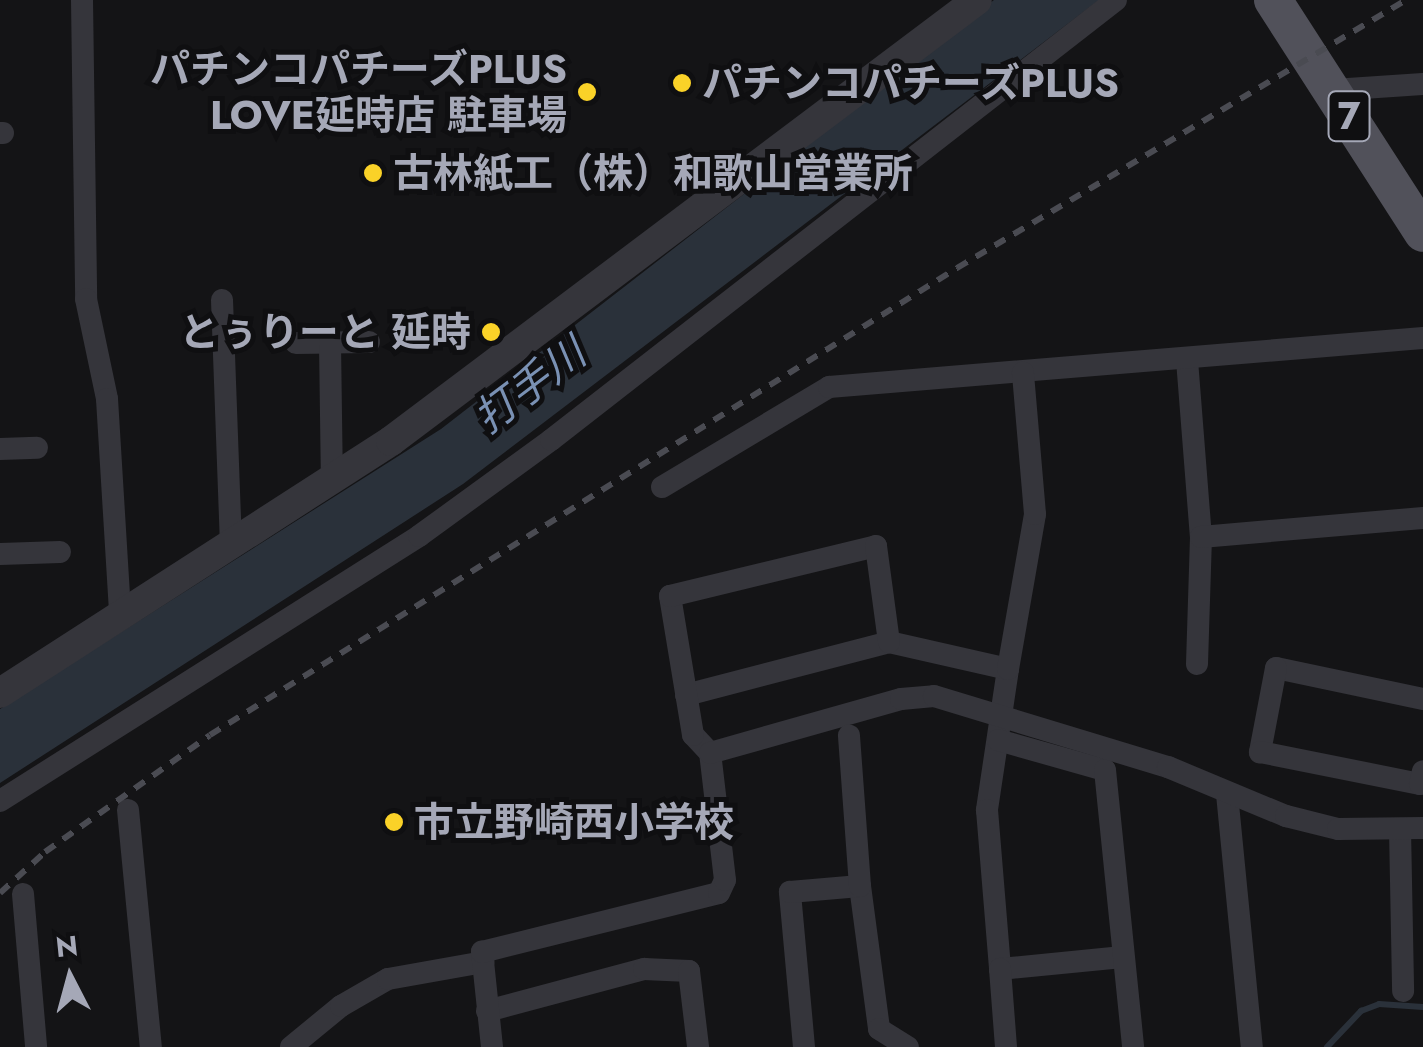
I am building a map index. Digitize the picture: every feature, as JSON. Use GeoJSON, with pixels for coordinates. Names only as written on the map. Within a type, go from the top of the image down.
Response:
{"type":"FeatureCollection","features":[{"type":"Feature","properties":{"kind":"main road","name":"7"},"geometry":{"type":"LineString","coordinates":[[1273,0],[1423,233]]}},
{"type":"Feature","properties":{"kind":"street"},"geometry":{"type":"LineString","coordinates":[[82,0],[86,299],[107,399],[120,613]]}},
{"type":"Feature","properties":{"kind":"street"},"geometry":{"type":"LineString","coordinates":[[0,693],[391,441],[977,0]]}},
{"type":"Feature","properties":{"kind":"street"},"geometry":{"type":"LineString","coordinates":[[0,801],[434,525],[552,440],[1116,0]]}},
{"type":"Feature","properties":{"kind":"street"},"geometry":{"type":"LineString","coordinates":[[1332,90],[1423,84]]}},
{"type":"Feature","properties":{"kind":"street"},"geometry":{"type":"LineString","coordinates":[[222,300],[231,542]]}},
{"type":"Feature","properties":{"kind":"street"},"geometry":{"type":"LineString","coordinates":[[662,487],[829,387],[1423,338]]}},
{"type":"Feature","properties":{"kind":"street"},"geometry":{"type":"LineString","coordinates":[[296,343],[369,342]]}},
{"type":"Feature","properties":{"kind":"street"},"geometry":{"type":"LineString","coordinates":[[330,343],[332,478]]}},
{"type":"Feature","properties":{"kind":"street"},"geometry":{"type":"LineString","coordinates":[[1187,360],[1202,537],[1197,664]]}},
{"type":"Feature","properties":{"kind":"street"},"geometry":{"type":"LineString","coordinates":[[1006,1047],[987,810],[1035,514],[1023,373]]}},
{"type":"Feature","properties":{"kind":"street"},"geometry":{"type":"LineString","coordinates":[[0,449],[38,448]]}},
{"type":"Feature","properties":{"kind":"street"},"geometry":{"type":"LineString","coordinates":[[1202,537],[1423,518]]}},
{"type":"Feature","properties":{"kind":"street"},"geometry":{"type":"LineString","coordinates":[[492,1047],[482,952],[718,893],[725,880],[710,753],[693,735],[670,596],[876,546],[889,642]]}},
{"type":"Feature","properties":{"kind":"street"},"geometry":{"type":"LineString","coordinates":[[0,554],[60,552]]}},
{"type":"Feature","properties":{"kind":"street"},"geometry":{"type":"LineString","coordinates":[[686,695],[889,642],[1008,669]]}},
{"type":"Feature","properties":{"kind":"street"},"geometry":{"type":"LineString","coordinates":[[1423,700],[1276,668],[1260,752],[1420,784],[1423,771]]}},
{"type":"Feature","properties":{"kind":"street"},"geometry":{"type":"LineString","coordinates":[[710,753],[901,699],[934,696],[999,730],[1105,770],[1133,1047]]}},
{"type":"Feature","properties":{"kind":"street"},"geometry":{"type":"LineString","coordinates":[[999,730],[1168,767],[1226,794],[1338,829],[1412,828],[1403,991]]}},
{"type":"Feature","properties":{"kind":"street"},"geometry":{"type":"LineString","coordinates":[[850,735],[860,886],[879,1029],[908,1047]]}},
{"type":"Feature","properties":{"kind":"street"},"geometry":{"type":"LineString","coordinates":[[1226,794],[1252,1047]]}},
{"type":"Feature","properties":{"kind":"street"},"geometry":{"type":"LineString","coordinates":[[128,810],[151,1047]]}},
{"type":"Feature","properties":{"kind":"street"},"geometry":{"type":"LineString","coordinates":[[804,1047],[790,892],[860,886]]}},
{"type":"Feature","properties":{"kind":"street"},"geometry":{"type":"LineString","coordinates":[[23,894],[36,1047]]}},
{"type":"Feature","properties":{"kind":"street"},"geometry":{"type":"LineString","coordinates":[[1000,969],[1122,957]]}},
{"type":"Feature","properties":{"kind":"street"},"geometry":{"type":"LineString","coordinates":[[291,1047],[340,1006],[388,978],[483,962]]}},
{"type":"Feature","properties":{"kind":"street"},"geometry":{"type":"LineString","coordinates":[[487,1011],[644,970],[689,970],[698,1047]]}},
{"type":"Feature","properties":{"kind":"water","name":"打手川"},"geometry":{"type":"Polygon","coordinates":[[[994,0],[1099,0],[463,484],[0,783],[0,709],[441,429],[994,0]]]}},
{"type":"Feature","properties":{"kind":"waterway"},"geometry":{"type":"LineString","coordinates":[[1327,1047],[1361,1011],[1379,1004],[1423,1007]]}},
{"type":"Feature","properties":{"kind":"railway"},"geometry":{"type":"LineString","coordinates":[[0,893],[45,852],[210,735],[957,268],[1406,0]]}},
{"type":"Feature","properties":{"kind":"place","name":"パチンコパチーズPLUS"},"geometry":{"type":"Point","coordinates":[682,83]}},
{"type":"Feature","properties":{"kind":"place","name":"パチンコパチーズPLUS LOVE延時店 駐車場"},"geometry":{"type":"Point","coordinates":[587,92]}},
{"type":"Feature","properties":{"kind":"place","name":"古林紙工（株）和歌山営業所"},"geometry":{"type":"Point","coordinates":[373,173]}},
{"type":"Feature","properties":{"kind":"place","name":"とぅりーと 延時"},"geometry":{"type":"Point","coordinates":[491,332]}},
{"type":"Feature","properties":{"kind":"place","name":"市立野崎西小学校"},"geometry":{"type":"Point","coordinates":[394,822]}}]}
